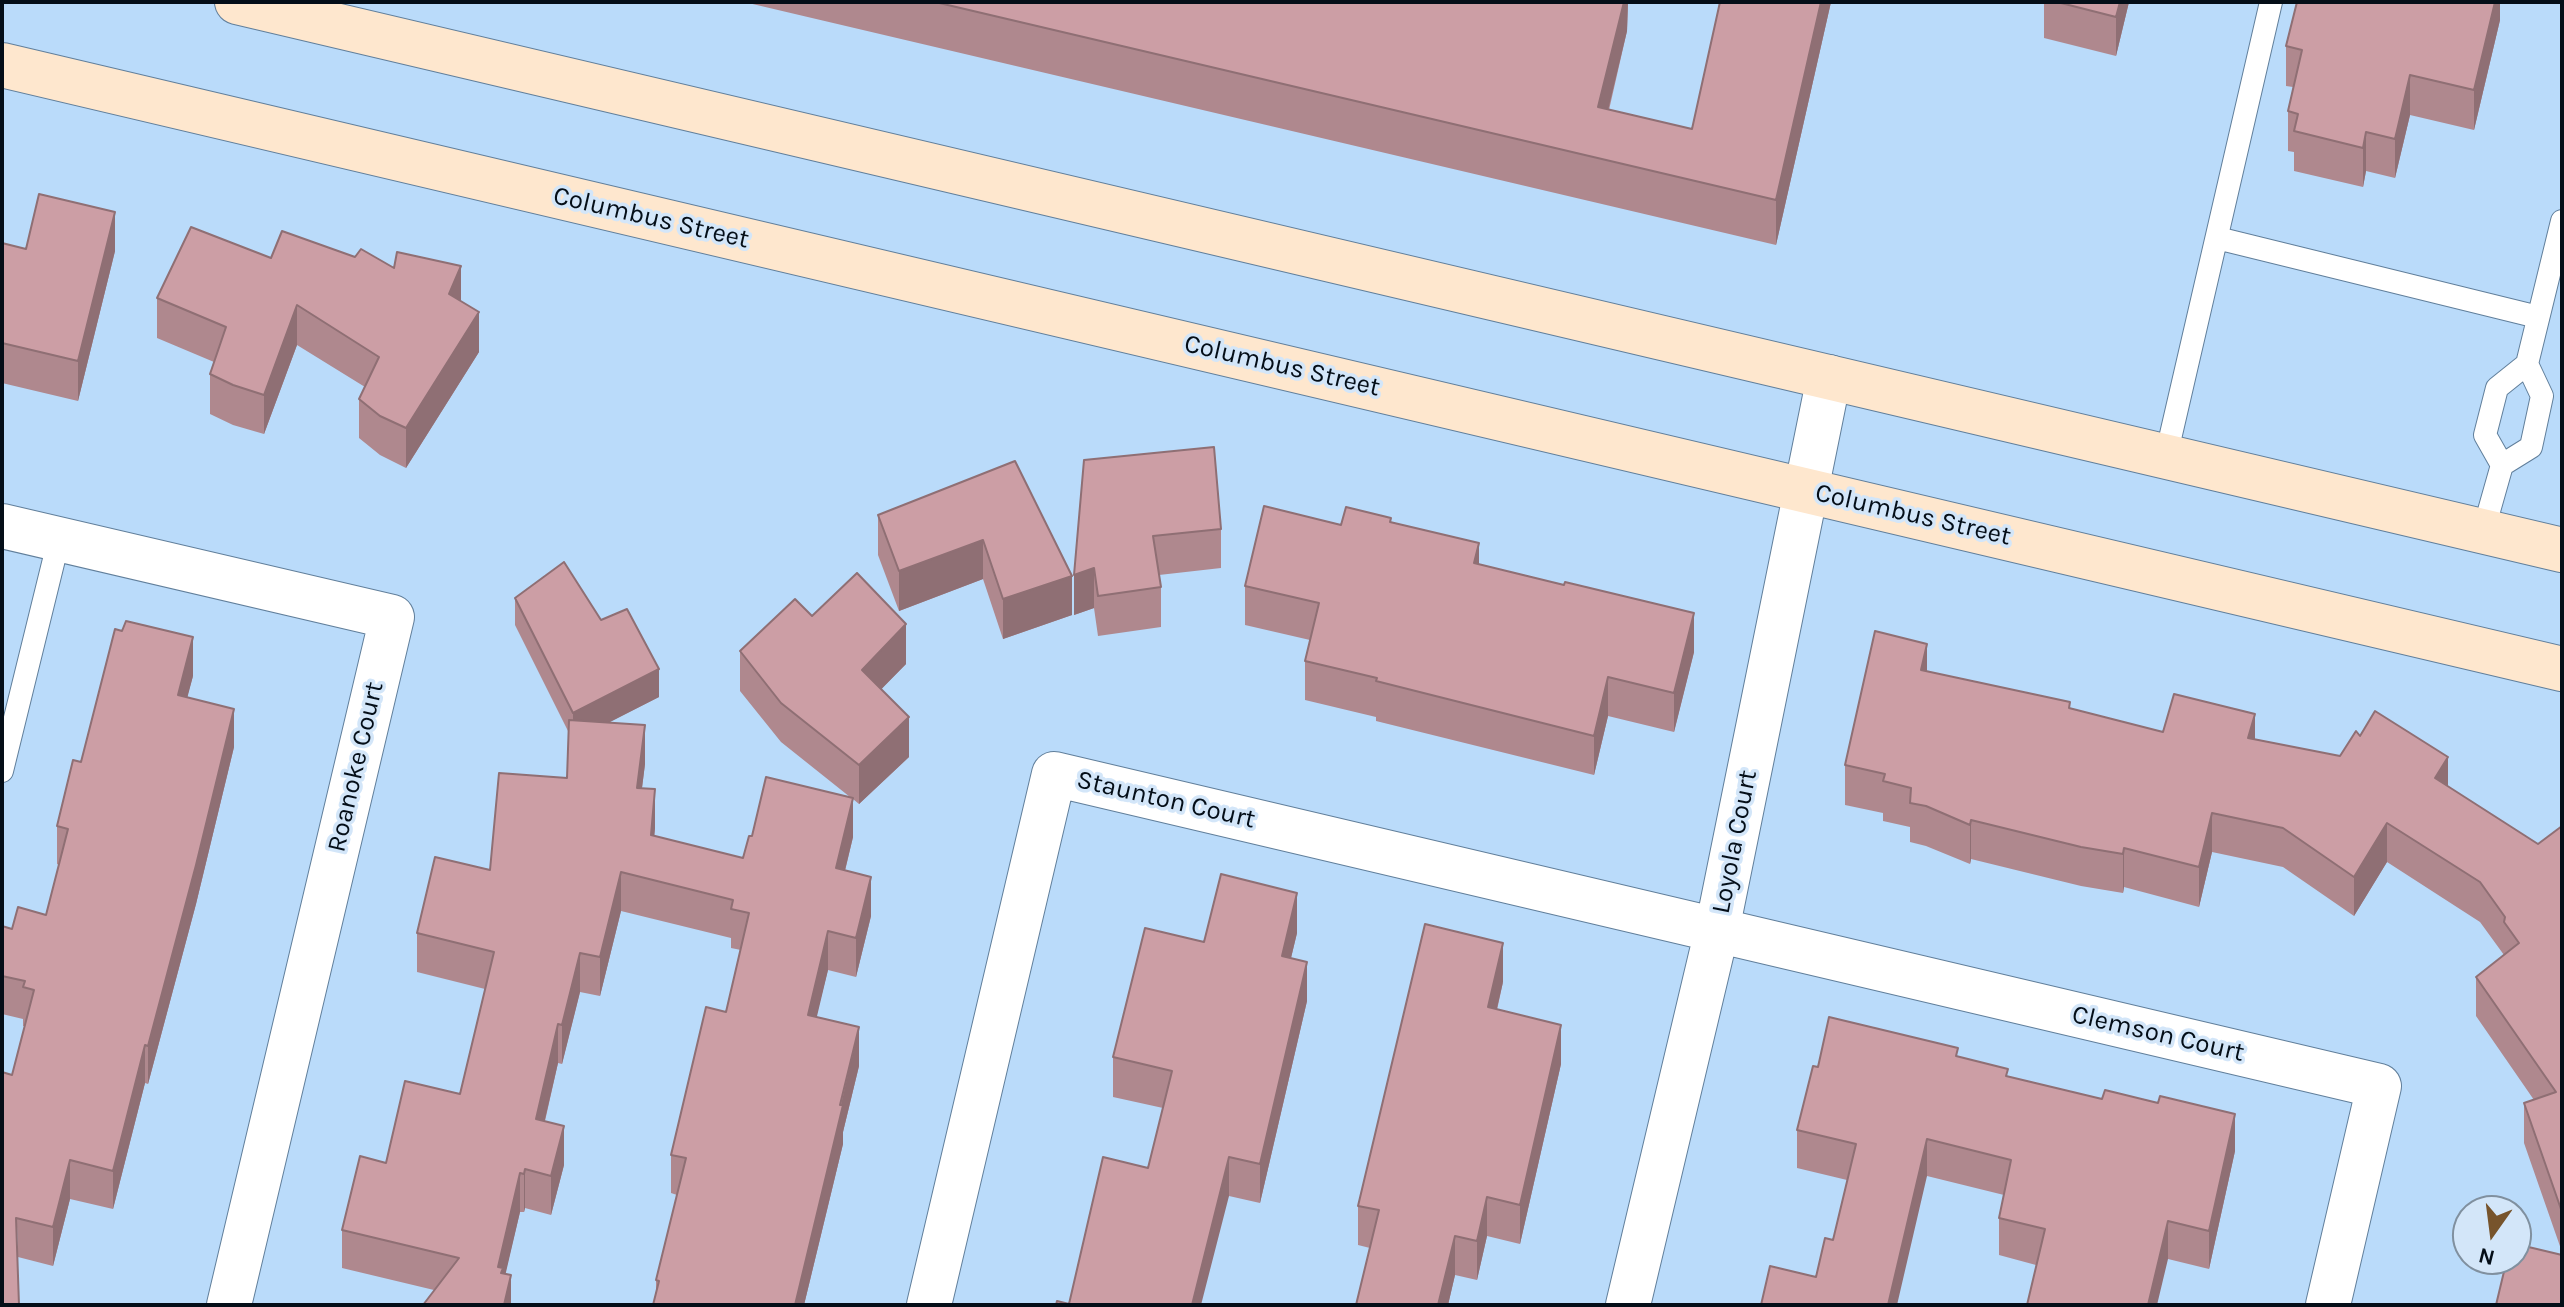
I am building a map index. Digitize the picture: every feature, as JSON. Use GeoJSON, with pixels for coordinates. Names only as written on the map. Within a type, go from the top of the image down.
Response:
{"type":"FeatureCollection","features":[{"type":"Feature","properties":{"kind":"main road"},"geometry":{"type":"LineString","coordinates":[[237,2],[2562,550]]}},
{"type":"Feature","properties":{"kind":"main road","name":"Columbus Street"},"geometry":{"type":"LineString","coordinates":[[2,65],[2562,669]]}},
{"type":"Feature","properties":{"kind":"street","name":"Loyola Court"},"geometry":{"type":"LineString","coordinates":[[1628,1305],[1717,930],[1829,377]]}},
{"type":"Feature","properties":{"kind":"street","name":"Roanoke Court"},"geometry":{"type":"LineString","coordinates":[[2,526],[392,617],[229,1305]]}},
{"type":"Feature","properties":{"kind":"street","name":"Staunton Court"},"geometry":{"type":"LineString","coordinates":[[929,1305],[1054,774],[1717,930]]}},
{"type":"Feature","properties":{"kind":"street","name":"Clemson Court"},"geometry":{"type":"LineString","coordinates":[[1717,930],[2379,1086],[2328,1305]]}},
{"type":"Feature","properties":{"kind":"lane"},"geometry":{"type":"LineString","coordinates":[[2166,456],[2271,2]]}},
{"type":"Feature","properties":{"kind":"lane"},"geometry":{"type":"LineString","coordinates":[[2502,465],[2485,435],[2497,388],[2527,364],[2562,221]]}},
{"type":"Feature","properties":{"kind":"lane"},"geometry":{"type":"LineString","coordinates":[[2217,238],[2538,317]]}},
{"type":"Feature","properties":{"kind":"lane"},"geometry":{"type":"LineString","coordinates":[[2483,532],[2502,465],[2531,447],[2542,396],[2527,364]]}},
{"type":"Feature","properties":{"kind":"lane"},"geometry":{"type":"LineString","coordinates":[[2,771],[59,539]]}},
{"type":"Feature","properties":{"kind":"building"},"geometry":{"type":"Polygon","coordinates":[[[935,2],[1624,2],[1598,107],[1692,129],[1720,2],[1821,2],[1776,200],[935,2]]]}},
{"type":"Feature","properties":{"kind":"building"},"geometry":{"type":"Polygon","coordinates":[[[2057,2],[2120,2],[2116,17],[2057,2]]]}},
{"type":"Feature","properties":{"kind":"building"},"geometry":{"type":"Polygon","coordinates":[[[2297,2],[2495,2],[2474,90],[2410,75],[2395,139],[2366,132],[2363,148],[2294,131],[2298,114],[2288,111],[2302,50],[2286,46],[2297,2]]]}},
{"type":"Feature","properties":{"kind":"building"},"geometry":{"type":"Polygon","coordinates":[[[39,194],[115,212],[78,361],[2,343],[2,243],[26,249],[39,194]]]}},
{"type":"Feature","properties":{"kind":"building"},"geometry":{"type":"Polygon","coordinates":[[[191,227],[271,258],[282,231],[355,257],[361,249],[394,268],[397,252],[461,266],[449,294],[479,312],[406,428],[380,416],[359,399],[379,357],[297,305],[264,395],[210,374],[226,327],[157,298],[191,227]]]}},
{"type":"Feature","properties":{"kind":"building"},"geometry":{"type":"Polygon","coordinates":[[[1214,447],[1221,529],[1153,536],[1161,587],[1098,596],[1094,568],[1074,575],[1084,460],[1214,447]]]}},
{"type":"Feature","properties":{"kind":"building"},"geometry":{"type":"Polygon","coordinates":[[[1015,461],[1072,576],[1003,599],[983,540],[899,571],[878,515],[1015,461]]]}},
{"type":"Feature","properties":{"kind":"building"},"geometry":{"type":"Polygon","coordinates":[[[1264,506],[1341,525],[1346,507],[1391,518],[1390,522],[1479,543],[1474,563],[1694,613],[1674,693],[1608,677],[1594,736],[1305,661],[1319,603],[1245,586],[1264,506]]]}},
{"type":"Feature","properties":{"kind":"building"},"geometry":{"type":"Polygon","coordinates":[[[564,562],[601,620],[627,609],[659,669],[573,713],[515,598],[564,562]]]}},
{"type":"Feature","properties":{"kind":"building"},"geometry":{"type":"Polygon","coordinates":[[[857,573],[906,624],[862,670],[909,717],[859,765],[781,703],[740,651],[795,599],[812,616],[857,573]]]}},
{"type":"Feature","properties":{"kind":"building"},"geometry":{"type":"Polygon","coordinates":[[[126,621],[193,637],[178,695],[234,709],[196,865],[113,1171],[70,1160],[53,1227],[16,1218],[19,1305],[2,1305],[2,1072],[12,1075],[34,990],[23,987],[25,981],[2,976],[2,926],[12,929],[18,907],[46,915],[68,829],[57,826],[73,760],[81,762],[115,629],[122,631],[126,621]]]}},
{"type":"Feature","properties":{"kind":"building"},"geometry":{"type":"Polygon","coordinates":[[[1875,631],[1927,644],[1921,670],[2070,702],[2069,708],[2163,732],[2174,694],[2255,714],[2248,738],[2340,756],[2356,731],[2360,736],[2375,711],[2448,757],[2435,778],[2538,844],[2562,826],[2562,1212],[2524,1103],[2556,1092],[2476,977],[2519,943],[2480,882],[2387,823],[2354,877],[2283,828],[2212,813],[2199,867],[2124,848],[2123,854],[1971,820],[1970,825],[1926,806],[1910,803],[1911,788],[1883,781],[1885,774],[1845,765],[1875,631]]]}},
{"type":"Feature","properties":{"kind":"building"},"geometry":{"type":"Polygon","coordinates":[[[569,720],[645,725],[637,788],[655,789],[651,835],[743,858],[749,836],[752,836],[766,777],[853,798],[836,868],[871,877],[856,938],[828,931],[808,1015],[859,1027],[795,1305],[653,1305],[659,1281],[656,1280],[686,1158],[671,1155],[706,1007],[726,1012],[749,913],[731,909],[733,900],[621,872],[600,957],[580,953],[562,1025],[558,1024],[536,1119],[564,1126],[551,1176],[525,1169],[524,1174],[520,1173],[498,1267],[503,1268],[501,1273],[511,1275],[504,1305],[423,1305],[459,1258],[342,1230],[360,1156],[386,1163],[405,1081],[460,1094],[494,952],[417,933],[435,857],[490,870],[499,773],[567,778],[569,720]]]}},
{"type":"Feature","properties":{"kind":"building"},"geometry":{"type":"Polygon","coordinates":[[[1221,874],[1297,893],[1282,956],[1307,962],[1260,1164],[1229,1157],[1192,1305],[1056,1305],[1057,1301],[1069,1304],[1103,1157],[1148,1168],[1172,1071],[1113,1057],[1145,928],[1204,942],[1221,874]]]}},
{"type":"Feature","properties":{"kind":"building"},"geometry":{"type":"Polygon","coordinates":[[[1425,924],[1503,943],[1488,1007],[1561,1025],[1520,1205],[1487,1197],[1477,1241],[1455,1236],[1438,1305],[1356,1305],[1379,1210],[1358,1206],[1425,924]]]}},
{"type":"Feature","properties":{"kind":"building"},"geometry":{"type":"Polygon","coordinates":[[[1829,1017],[1958,1048],[1956,1056],[2008,1069],[2006,1076],[2102,1099],[2105,1090],[2158,1103],[2160,1096],[2235,1114],[2209,1231],[2168,1221],[2148,1305],[2027,1305],[2045,1229],[1999,1218],[2011,1160],[1927,1139],[1888,1305],[1761,1305],[1770,1266],[1816,1277],[1825,1238],[1833,1240],[1856,1144],[1797,1130],[1813,1066],[1818,1067],[1829,1017]]]}},
{"type":"Feature","properties":{"kind":"building"},"geometry":{"type":"Polygon","coordinates":[[[2532,1248],[2562,1255],[2562,1305],[2496,1305],[2503,1275],[2532,1275],[2532,1248]]]}}]}
